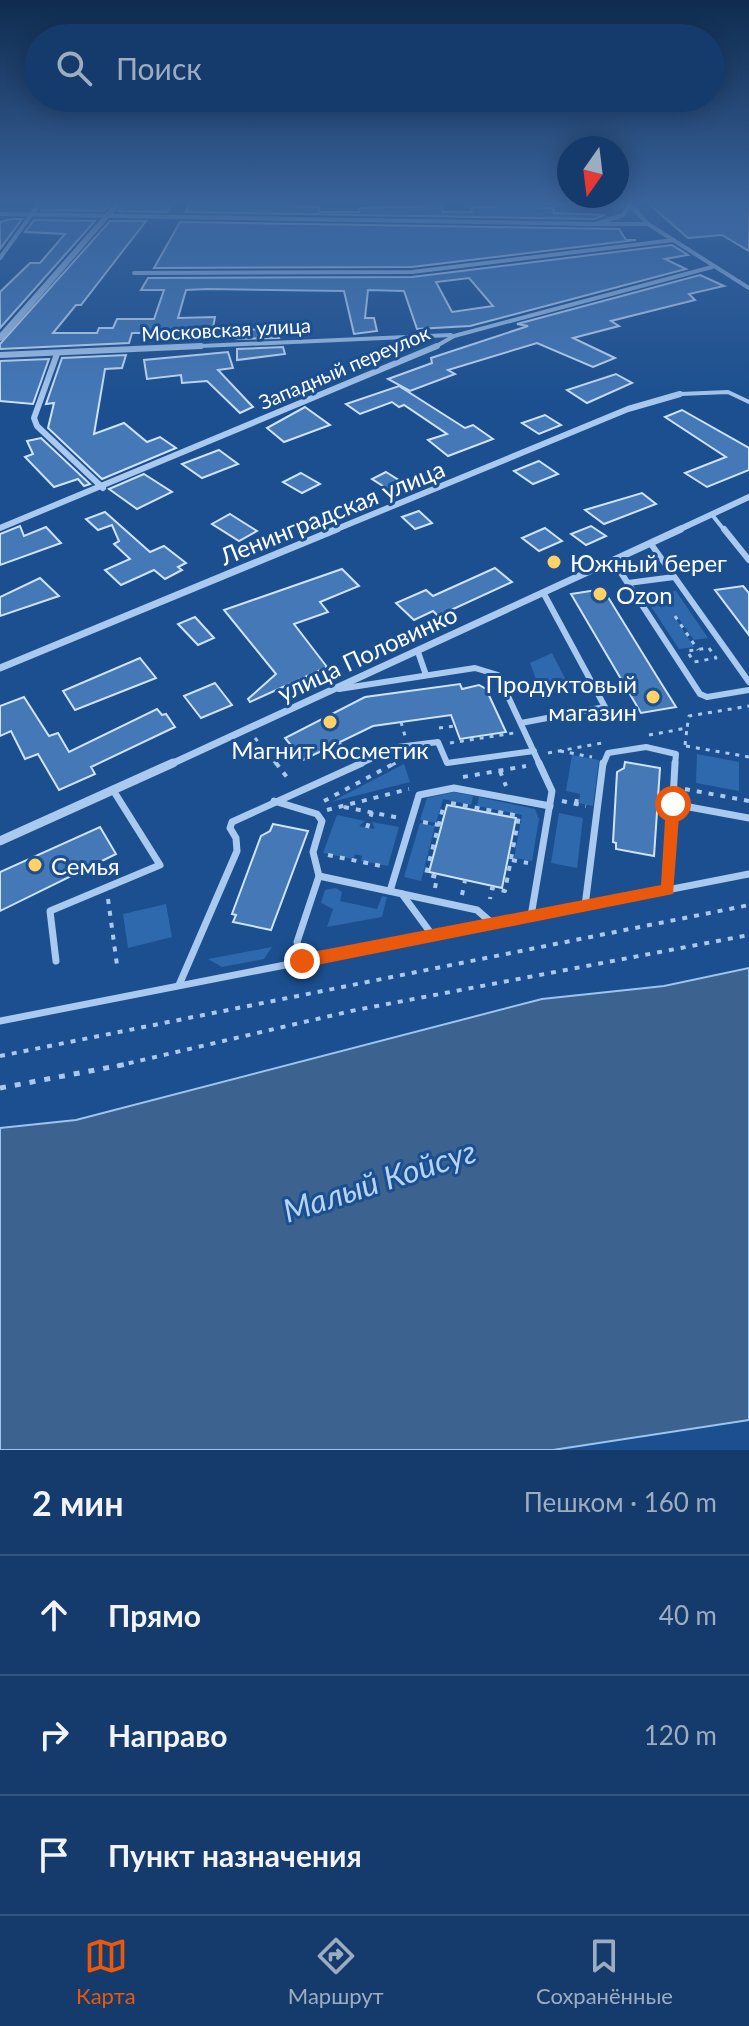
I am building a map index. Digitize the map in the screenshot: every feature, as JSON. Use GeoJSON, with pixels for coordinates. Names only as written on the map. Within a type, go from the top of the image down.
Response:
{"type":"FeatureCollection","features":[{"type":"Feature","properties":{"kind":"street"},"geometry":{"type":"LineString","coordinates":[[0,338],[59,272]]}},
{"type":"Feature","properties":{"kind":"street"},"geometry":{"type":"LineString","coordinates":[[134,273],[403,272]]}},
{"type":"Feature","properties":{"kind":"street","name":"Западный переулок"},"geometry":{"type":"LineString","coordinates":[[0,528],[103,488],[430,350],[454,336],[695,272]]}},
{"type":"Feature","properties":{"kind":"street"},"geometry":{"type":"LineString","coordinates":[[720,272],[749,288]]}},
{"type":"Feature","properties":{"kind":"street","name":"Московская улица"},"geometry":{"type":"LineString","coordinates":[[0,355],[454,336]]}},
{"type":"Feature","properties":{"kind":"street"},"geometry":{"type":"LineString","coordinates":[[57,354],[34,418],[37,426],[103,488]]}},
{"type":"Feature","properties":{"kind":"street","name":"Ленинградская улица"},"geometry":{"type":"LineString","coordinates":[[0,668],[628,409],[680,394]]}},
{"type":"Feature","properties":{"kind":"street","name":"улица Половинко"},"geometry":{"type":"LineString","coordinates":[[0,841],[339,689],[749,497]]}},
{"type":"Feature","properties":{"kind":"lane"},"geometry":{"type":"LineString","coordinates":[[680,394],[728,392],[749,402]]}},
{"type":"Feature","properties":{"kind":"lane"},"geometry":{"type":"LineString","coordinates":[[713,516],[749,560]]}},
{"type":"Feature","properties":{"kind":"lane"},"geometry":{"type":"LineString","coordinates":[[651,544],[749,682]]}},
{"type":"Feature","properties":{"kind":"lane"},"geometry":{"type":"LineString","coordinates":[[614,562],[700,694],[707,697],[749,690]]}},
{"type":"Feature","properties":{"kind":"lane"},"geometry":{"type":"LineString","coordinates":[[628,583],[674,577]]}},
{"type":"Feature","properties":{"kind":"lane"},"geometry":{"type":"LineString","coordinates":[[521,723],[605,707],[544,594]]}},
{"type":"Feature","properties":{"kind":"lane"},"geometry":{"type":"LineString","coordinates":[[418,652],[426,675]]}},
{"type":"Feature","properties":{"kind":"lane"},"geometry":{"type":"LineString","coordinates":[[339,689],[475,668],[491,671],[501,680],[551,788],[531,916]]}},
{"type":"Feature","properties":{"kind":"lane"},"geometry":{"type":"LineString","coordinates":[[179,985],[237,851],[230,825],[274,801],[398,747],[440,744],[447,763],[534,751]]}},
{"type":"Feature","properties":{"kind":"lane"},"geometry":{"type":"LineString","coordinates":[[585,906],[604,759],[608,753],[642,747],[675,752],[668,890]]}},
{"type":"Feature","properties":{"kind":"lane"},"geometry":{"type":"LineString","coordinates":[[390,891],[419,795],[449,788],[550,802]]}},
{"type":"Feature","properties":{"kind":"lane"},"geometry":{"type":"LineString","coordinates":[[56,961],[50,911],[157,868],[160,863],[113,790]]}},
{"type":"Feature","properties":{"kind":"lane"},"geometry":{"type":"LineString","coordinates":[[274,801],[281,806],[317,814],[322,820],[313,852],[319,876],[298,937],[302,961]]}},
{"type":"Feature","properties":{"kind":"lane"},"geometry":{"type":"LineString","coordinates":[[673,804],[749,818]]}},
{"type":"Feature","properties":{"kind":"lane"},"geometry":{"type":"LineString","coordinates":[[0,1021],[749,874]]}},
{"type":"Feature","properties":{"kind":"lane"},"geometry":{"type":"LineString","coordinates":[[319,876],[477,910],[493,924]]}},
{"type":"Feature","properties":{"kind":"lane"},"geometry":{"type":"LineString","coordinates":[[402,894],[433,936]]}},
{"type":"Feature","properties":{"kind":"path"},"geometry":{"type":"LineString","coordinates":[[675,616],[698,650]]}},
{"type":"Feature","properties":{"kind":"path"},"geometry":{"type":"LineString","coordinates":[[709,648],[716,658],[705,660],[694,662],[687,651],[709,648]]}},
{"type":"Feature","properties":{"kind":"path"},"geometry":{"type":"LineString","coordinates":[[705,660],[709,666]]}},
{"type":"Feature","properties":{"kind":"path"},"geometry":{"type":"LineString","coordinates":[[685,746],[689,716],[749,706]]}},
{"type":"Feature","properties":{"kind":"path"},"geometry":{"type":"LineString","coordinates":[[439,728],[455,726]]}},
{"type":"Feature","properties":{"kind":"path"},"geometry":{"type":"LineString","coordinates":[[644,736],[687,728]]}},
{"type":"Feature","properties":{"kind":"path"},"geometry":{"type":"LineString","coordinates":[[248,730],[298,790]]}},
{"type":"Feature","properties":{"kind":"path"},"geometry":{"type":"LineString","coordinates":[[440,744],[515,733]]}},
{"type":"Feature","properties":{"kind":"path"},"geometry":{"type":"LineString","coordinates":[[552,761],[548,752],[615,741]]}},
{"type":"Feature","properties":{"kind":"path"},"geometry":{"type":"LineString","coordinates":[[675,752],[685,746],[749,757]]}},
{"type":"Feature","properties":{"kind":"path"},"geometry":{"type":"LineString","coordinates":[[558,750],[604,759]]}},
{"type":"Feature","properties":{"kind":"path"},"geometry":{"type":"LineString","coordinates":[[324,801],[411,755]]}},
{"type":"Feature","properties":{"kind":"path"},"geometry":{"type":"LineString","coordinates":[[680,788],[749,801]]}},
{"type":"Feature","properties":{"kind":"path"},"geometry":{"type":"LineString","coordinates":[[576,804],[578,793]]}},
{"type":"Feature","properties":{"kind":"path"},"geometry":{"type":"LineString","coordinates":[[435,888],[437,877],[426,874],[445,802],[519,816],[505,891],[492,888],[490,899]]}},
{"type":"Feature","properties":{"kind":"path"},"geometry":{"type":"LineString","coordinates":[[550,802],[597,808]]}},
{"type":"Feature","properties":{"kind":"path"},"geometry":{"type":"LineString","coordinates":[[342,806],[439,825]]}},
{"type":"Feature","properties":{"kind":"path"},"geometry":{"type":"LineString","coordinates":[[367,828],[372,812]]}},
{"type":"Feature","properties":{"kind":"path"},"geometry":{"type":"LineString","coordinates":[[319,853],[386,867]]}},
{"type":"Feature","properties":{"kind":"path"},"geometry":{"type":"LineString","coordinates":[[356,861],[358,855]]}},
{"type":"Feature","properties":{"kind":"path"},"geometry":{"type":"LineString","coordinates":[[511,859],[540,865]]}},
{"type":"Feature","properties":{"kind":"path"},"geometry":{"type":"LineString","coordinates":[[107,887],[117,965]]}},
{"type":"Feature","properties":{"kind":"path"},"geometry":{"type":"LineString","coordinates":[[0,1056],[749,905]]}},
{"type":"Feature","properties":{"kind":"path"},"geometry":{"type":"LineString","coordinates":[[0,1088],[137,1062],[351,1011],[749,935]]}},
{"type":"Feature","properties":{"kind":"shaded area"},"geometry":{"type":"Polygon","coordinates":[[[676,591],[708,638],[694,640],[674,616],[694,647],[679,649],[644,596],[676,591]]]}},
{"type":"Feature","properties":{"kind":"shaded area"},"geometry":{"type":"Polygon","coordinates":[[[552,653],[570,688],[541,693],[530,663],[552,653]]]}},
{"type":"Feature","properties":{"kind":"shaded area"},"geometry":{"type":"Polygon","coordinates":[[[697,754],[739,762],[739,791],[696,783],[697,754]]]}},
{"type":"Feature","properties":{"kind":"shaded area"},"geometry":{"type":"Polygon","coordinates":[[[572,755],[599,760],[593,806],[579,803],[580,794],[566,791],[572,755]]]}},
{"type":"Feature","properties":{"kind":"shaded area"},"geometry":{"type":"Polygon","coordinates":[[[404,764],[410,782],[331,802],[404,764]]]}},
{"type":"Feature","properties":{"kind":"shaded area"},"geometry":{"type":"Polygon","coordinates":[[[454,792],[473,796],[471,805],[443,799],[436,823],[420,820],[427,798],[454,792]]]}},
{"type":"Feature","properties":{"kind":"shaded area"},"geometry":{"type":"Polygon","coordinates":[[[479,797],[535,809],[539,819],[532,861],[514,858],[522,815],[477,806],[479,797]]]}},
{"type":"Feature","properties":{"kind":"shaded area"},"geometry":{"type":"Polygon","coordinates":[[[559,813],[583,818],[577,868],[551,863],[559,813]]]}},
{"type":"Feature","properties":{"kind":"shaded area"},"geometry":{"type":"Polygon","coordinates":[[[337,815],[365,821],[359,826],[375,829],[372,822],[399,827],[388,866],[361,861],[362,856],[355,854],[353,859],[323,853],[337,815]]]}},
{"type":"Feature","properties":{"kind":"shaded area"},"geometry":{"type":"Polygon","coordinates":[[[420,823],[435,826],[421,881],[404,877],[420,823]]]}},
{"type":"Feature","properties":{"kind":"shaded area"},"geometry":{"type":"Polygon","coordinates":[[[336,888],[342,892],[340,901],[377,909],[382,896],[387,897],[382,917],[327,927],[333,909],[321,903],[325,890],[336,888]]]}},
{"type":"Feature","properties":{"kind":"shaded area"},"geometry":{"type":"Polygon","coordinates":[[[166,904],[172,937],[128,948],[123,914],[166,904]]]}},
{"type":"Feature","properties":{"kind":"shaded area"},"geometry":{"type":"Polygon","coordinates":[[[272,947],[264,959],[222,967],[208,959],[272,947]]]}},
{"type":"Feature","properties":{"kind":"water","name":"Малый Койсуг"},"geometry":{"type":"Polygon","coordinates":[[[749,968],[749,1420],[553,1450],[0,1450],[0,1128],[76,1120],[542,999],[664,986],[749,968]]]}},
{"type":"Feature","properties":{"kind":"building"},"geometry":{"type":"Polygon","coordinates":[[[21,272],[50,272],[0,328],[0,292],[21,272]]]}},
{"type":"Feature","properties":{"kind":"building"},"geometry":{"type":"Polygon","coordinates":[[[65,272],[107,272],[81,305],[76,305],[53,333],[97,333],[99,328],[113,328],[117,319],[154,319],[164,290],[141,290],[148,278],[412,277],[455,272],[676,272],[470,326],[417,329],[404,291],[368,290],[365,318],[374,318],[377,331],[354,334],[344,291],[186,290],[178,318],[215,317],[212,333],[132,333],[129,343],[0,349],[0,344],[65,272]],[[469,278],[436,282],[452,312],[493,306],[469,278]]]}},
{"type":"Feature","properties":{"kind":"building"},"geometry":{"type":"Polygon","coordinates":[[[700,275],[724,286],[689,294],[695,300],[611,321],[619,326],[573,338],[615,358],[593,367],[537,343],[448,370],[455,374],[410,391],[388,379],[432,363],[431,358],[528,326],[517,324],[700,275]]]}},
{"type":"Feature","properties":{"kind":"building"},"geometry":{"type":"Polygon","coordinates":[[[275,329],[279,338],[236,339],[236,330],[275,329]]]}},
{"type":"Feature","properties":{"kind":"building"},"geometry":{"type":"Polygon","coordinates":[[[283,347],[285,354],[237,360],[237,349],[283,347]]]}},
{"type":"Feature","properties":{"kind":"building"},"geometry":{"type":"Polygon","coordinates":[[[228,352],[233,368],[218,370],[253,407],[240,413],[207,381],[182,383],[181,375],[147,379],[144,360],[228,352]]]}},
{"type":"Feature","properties":{"kind":"building"},"geometry":{"type":"Polygon","coordinates":[[[126,355],[122,368],[105,369],[94,434],[124,423],[147,442],[160,437],[176,448],[102,479],[48,428],[54,403],[46,404],[62,358],[126,355]]]}},
{"type":"Feature","properties":{"kind":"building"},"geometry":{"type":"Polygon","coordinates":[[[49,359],[33,404],[0,401],[0,361],[49,359]]]}},
{"type":"Feature","properties":{"kind":"building"},"geometry":{"type":"Polygon","coordinates":[[[616,374],[632,383],[587,403],[567,390],[616,374]]]}},
{"type":"Feature","properties":{"kind":"building"},"geometry":{"type":"Polygon","coordinates":[[[399,386],[465,428],[473,425],[493,439],[448,456],[428,440],[447,434],[404,405],[399,407],[392,402],[360,414],[346,404],[399,386]]]}},
{"type":"Feature","properties":{"kind":"building"},"geometry":{"type":"Polygon","coordinates":[[[305,407],[330,425],[284,442],[267,428],[305,407]]]}},
{"type":"Feature","properties":{"kind":"building"},"geometry":{"type":"Polygon","coordinates":[[[682,410],[749,448],[749,470],[707,487],[685,473],[726,457],[665,417],[682,410]]]}},
{"type":"Feature","properties":{"kind":"building"},"geometry":{"type":"Polygon","coordinates":[[[545,415],[561,425],[539,434],[522,423],[545,415]]]}},
{"type":"Feature","properties":{"kind":"building"},"geometry":{"type":"Polygon","coordinates":[[[41,438],[90,484],[84,486],[78,479],[54,487],[25,457],[33,454],[27,441],[41,438]]]}},
{"type":"Feature","properties":{"kind":"building"},"geometry":{"type":"Polygon","coordinates":[[[219,450],[238,464],[202,478],[182,464],[219,450]]]}},
{"type":"Feature","properties":{"kind":"building"},"geometry":{"type":"Polygon","coordinates":[[[539,461],[558,474],[533,484],[514,471],[539,461]]]}},
{"type":"Feature","properties":{"kind":"building"},"geometry":{"type":"Polygon","coordinates":[[[386,472],[405,484],[391,491],[372,479],[386,472]]]}},
{"type":"Feature","properties":{"kind":"building"},"geometry":{"type":"Polygon","coordinates":[[[301,473],[320,484],[302,493],[283,482],[301,473]]]}},
{"type":"Feature","properties":{"kind":"building"},"geometry":{"type":"Polygon","coordinates":[[[144,474],[172,492],[137,509],[109,489],[144,474]]]}},
{"type":"Feature","properties":{"kind":"building"},"geometry":{"type":"Polygon","coordinates":[[[642,493],[656,504],[604,524],[585,510],[642,493]]]}},
{"type":"Feature","properties":{"kind":"building"},"geometry":{"type":"Polygon","coordinates":[[[419,511],[432,523],[415,529],[402,517],[419,511]]]}},
{"type":"Feature","properties":{"kind":"building"},"geometry":{"type":"Polygon","coordinates":[[[105,512],[150,552],[164,546],[186,563],[178,567],[182,570],[165,579],[154,570],[121,585],[105,570],[130,559],[114,544],[119,541],[112,525],[98,530],[86,519],[105,512]]]}},
{"type":"Feature","properties":{"kind":"building"},"geometry":{"type":"Polygon","coordinates":[[[230,514],[257,531],[239,541],[212,524],[230,514]]]}},
{"type":"Feature","properties":{"kind":"building"},"geometry":{"type":"Polygon","coordinates":[[[20,526],[24,536],[46,527],[61,543],[0,565],[0,534],[20,526]]]}},
{"type":"Feature","properties":{"kind":"building"},"geometry":{"type":"Polygon","coordinates":[[[591,526],[606,536],[586,545],[571,534],[591,526]]]}},
{"type":"Feature","properties":{"kind":"building"},"geometry":{"type":"Polygon","coordinates":[[[545,528],[562,541],[539,551],[522,538],[545,528]]]}},
{"type":"Feature","properties":{"kind":"building"},"geometry":{"type":"Polygon","coordinates":[[[495,568],[512,582],[438,616],[433,611],[414,620],[396,603],[426,590],[433,596],[495,568]]]}},
{"type":"Feature","properties":{"kind":"building"},"geometry":{"type":"Polygon","coordinates":[[[342,569],[359,586],[320,602],[328,612],[294,624],[327,667],[250,702],[248,699],[276,674],[224,610],[342,569]]]}},
{"type":"Feature","properties":{"kind":"building"},"geometry":{"type":"Polygon","coordinates":[[[40,578],[59,596],[0,616],[0,597],[40,578]]]}},
{"type":"Feature","properties":{"kind":"building"},"geometry":{"type":"Polygon","coordinates":[[[743,586],[749,593],[749,635],[715,590],[743,586]]]}},
{"type":"Feature","properties":{"kind":"building"},"geometry":{"type":"Polygon","coordinates":[[[603,589],[676,707],[641,713],[571,594],[603,589]]]}},
{"type":"Feature","properties":{"kind":"building"},"geometry":{"type":"Polygon","coordinates":[[[195,617],[214,638],[198,645],[178,624],[195,617]]]}},
{"type":"Feature","properties":{"kind":"building"},"geometry":{"type":"Polygon","coordinates":[[[140,658],[156,678],[75,710],[63,691],[140,658]]]}},
{"type":"Feature","properties":{"kind":"building"},"geometry":{"type":"Polygon","coordinates":[[[215,683],[232,705],[201,718],[184,696],[215,683]]]}},
{"type":"Feature","properties":{"kind":"building"},"geometry":{"type":"Polygon","coordinates":[[[460,684],[462,689],[479,685],[486,689],[506,732],[460,739],[451,715],[373,726],[303,760],[285,738],[365,697],[460,684]]]}},
{"type":"Feature","properties":{"kind":"building"},"geometry":{"type":"Polygon","coordinates":[[[24,697],[49,736],[58,733],[69,752],[157,709],[162,715],[166,714],[175,727],[91,767],[95,774],[59,790],[38,754],[25,759],[11,731],[0,736],[0,706],[24,697]]]}},
{"type":"Feature","properties":{"kind":"building"},"geometry":{"type":"Polygon","coordinates":[[[625,762],[660,768],[654,856],[616,849],[613,842],[617,772],[624,768],[625,762]]]}},
{"type":"Feature","properties":{"kind":"building"},"geometry":{"type":"Polygon","coordinates":[[[447,805],[516,818],[502,888],[429,872],[447,805]]]}},
{"type":"Feature","properties":{"kind":"building"},"geometry":{"type":"Polygon","coordinates":[[[273,824],[308,831],[271,930],[233,922],[236,915],[232,914],[261,836],[270,831],[273,824]]]}},
{"type":"Feature","properties":{"kind":"building"},"geometry":{"type":"Polygon","coordinates":[[[100,827],[116,854],[0,911],[0,872],[100,827]]]}},
{"type":"Feature","properties":{"kind":"place","name":"Южный берег"},"geometry":{"type":"Point","coordinates":[554,562]}},
{"type":"Feature","properties":{"kind":"place","name":"Ozon"},"geometry":{"type":"Point","coordinates":[600,594]}},
{"type":"Feature","properties":{"kind":"place","name":"Продуктовый магазин"},"geometry":{"type":"Point","coordinates":[653,697]}},
{"type":"Feature","properties":{"kind":"place","name":"Магнит Косметик"},"geometry":{"type":"Point","coordinates":[330,722]}},
{"type":"Feature","properties":{"kind":"place","name":"Семья"},"geometry":{"type":"Point","coordinates":[35,865]}},
{"type":"Feature","properties":{"kind":"route"},"geometry":{"type":"LineString","coordinates":[[302,961],[668,890],[673,804]]}}]}
